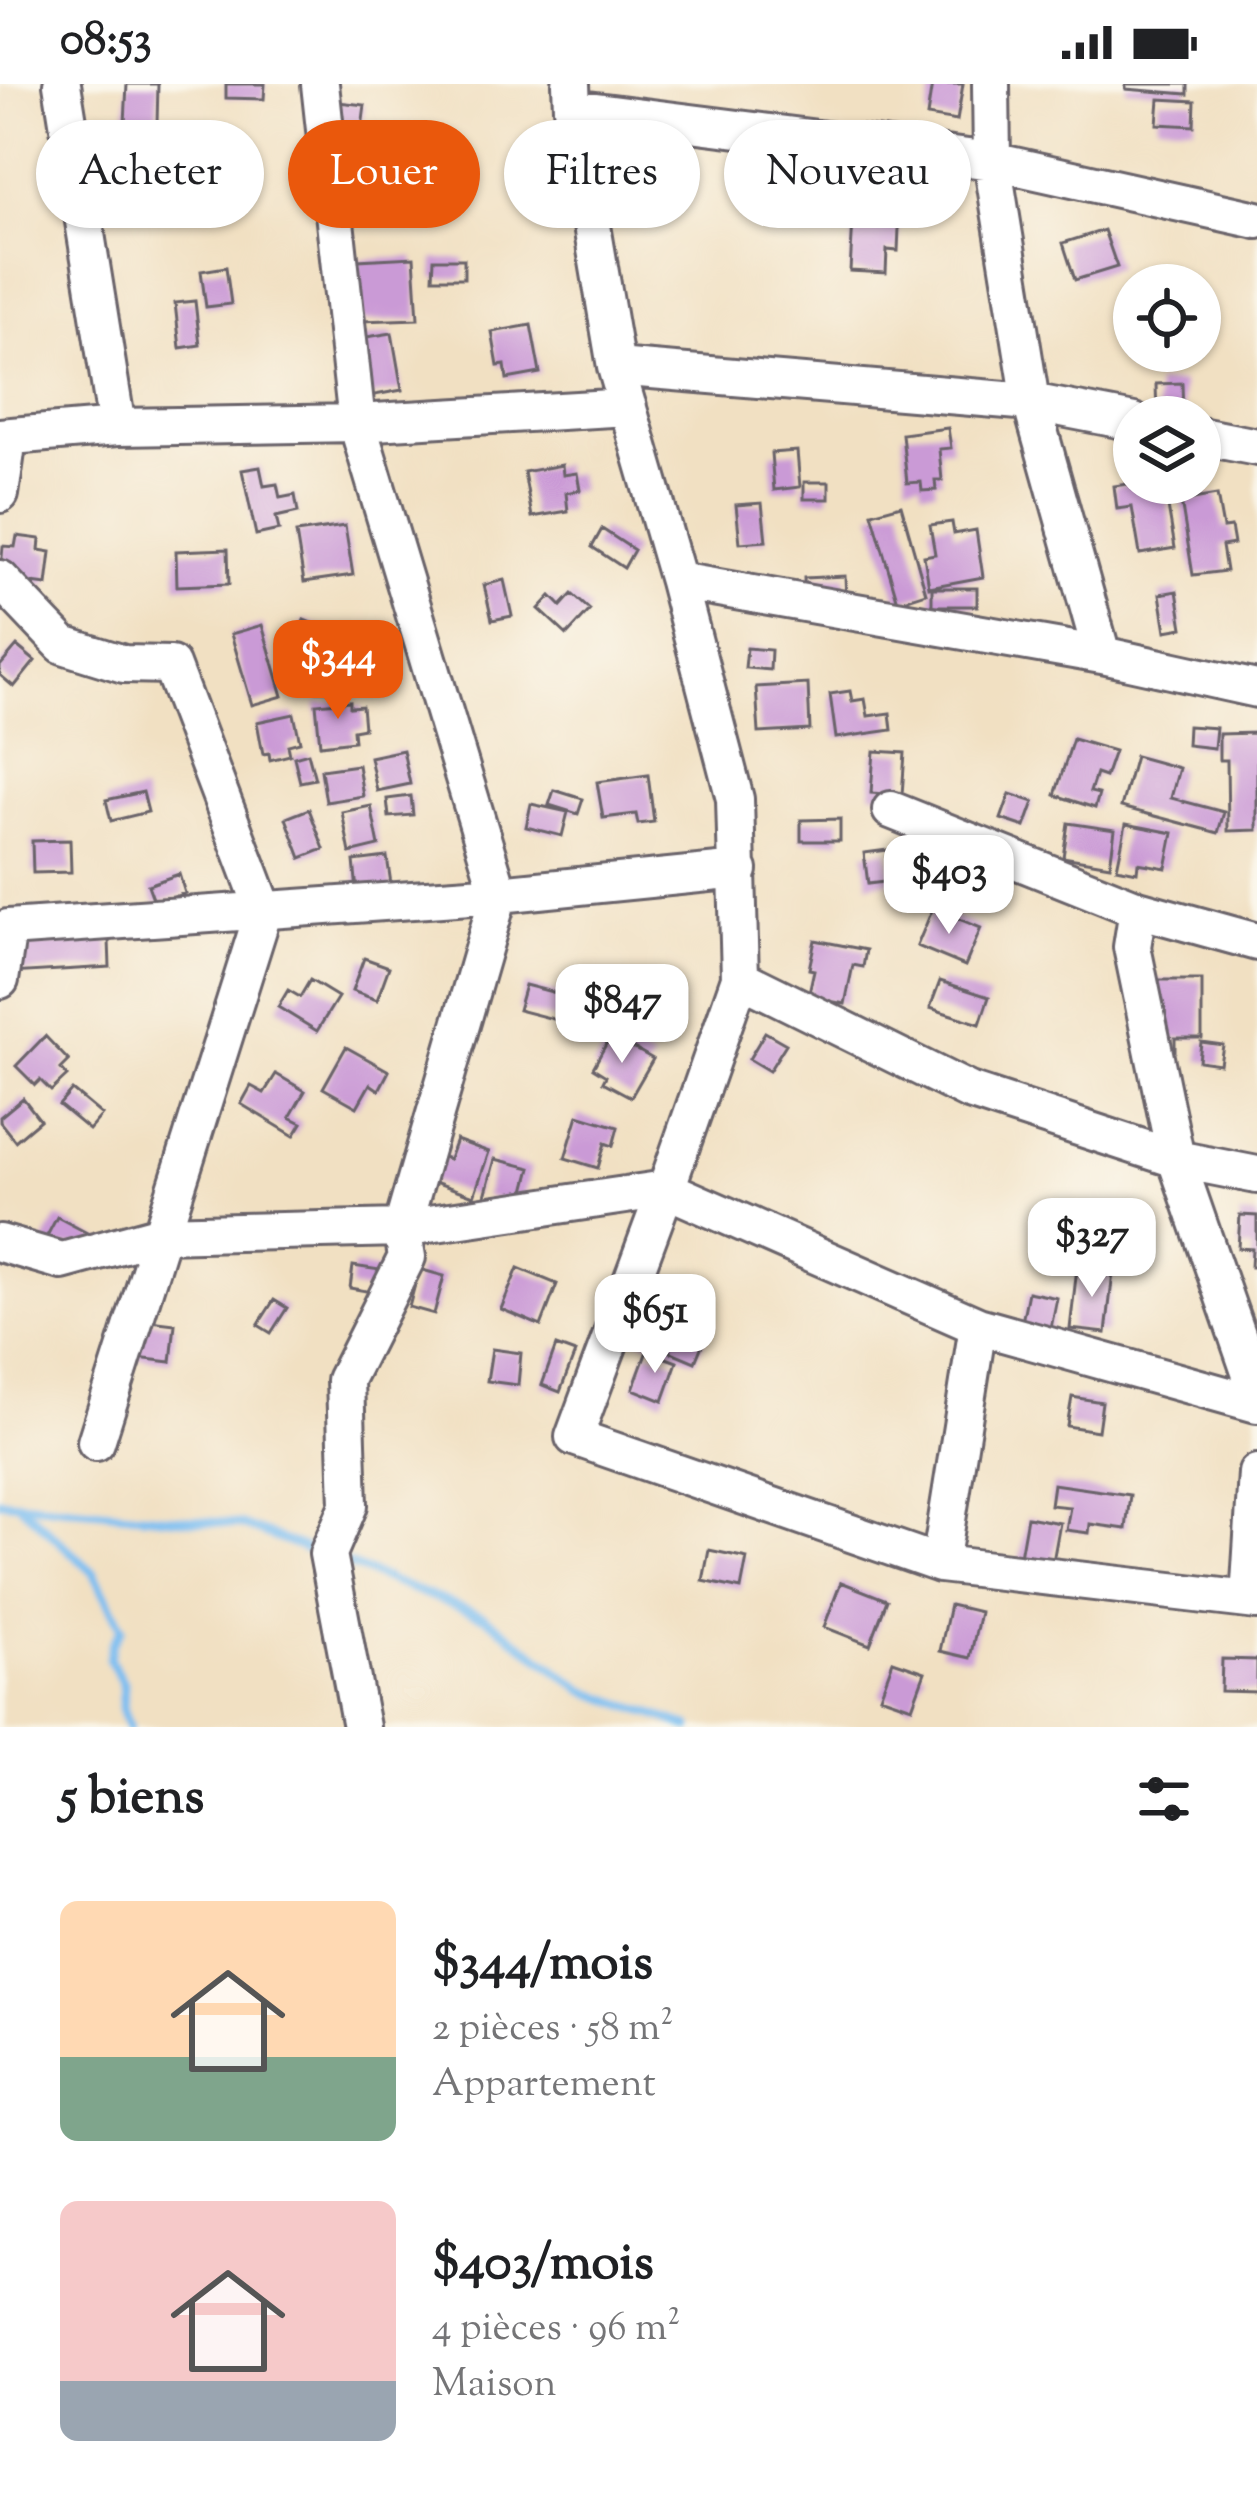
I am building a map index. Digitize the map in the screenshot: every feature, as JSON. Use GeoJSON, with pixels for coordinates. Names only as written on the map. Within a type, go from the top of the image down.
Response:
{"type":"FeatureCollection","features":[{"type":"Feature","properties":{"kind":"street"},"geometry":{"type":"LineString","coordinates":[[62,84],[117,427]]}},
{"type":"Feature","properties":{"kind":"street"},"geometry":{"type":"LineString","coordinates":[[320,84],[358,422],[499,894],[402,1228],[407,1257],[344,1380],[349,1504],[328,1554],[361,1727]]}},
{"type":"Feature","properties":{"kind":"street"},"geometry":{"type":"LineString","coordinates":[[991,84],[992,161],[1031,402],[1102,655]]}},
{"type":"Feature","properties":{"kind":"street"},"geometry":{"type":"LineString","coordinates":[[1257,220],[992,161],[572,96],[616,367],[735,799],[740,978],[574,1437],[940,1564],[1253,1601],[1257,1473]]}},
{"type":"Feature","properties":{"kind":"street"},"geometry":{"type":"LineString","coordinates":[[616,367],[1031,402],[1113,418]]}},
{"type":"Feature","properties":{"kind":"street"},"geometry":{"type":"LineString","coordinates":[[0,494],[4,437],[117,427],[358,422],[628,407]]}},
{"type":"Feature","properties":{"kind":"street"},"geometry":{"type":"LineString","coordinates":[[1221,440],[1257,447]]}},
{"type":"Feature","properties":{"kind":"street"},"geometry":{"type":"LineString","coordinates":[[0,579],[63,645],[124,664],[172,665],[264,910],[96,1442]]}},
{"type":"Feature","properties":{"kind":"street"},"geometry":{"type":"LineString","coordinates":[[678,581],[1102,655],[1257,689]]}},
{"type":"Feature","properties":{"kind":"street"},"geometry":{"type":"LineString","coordinates":[[892,811],[1138,909],[1257,942]]}},
{"type":"Feature","properties":{"kind":"street"},"geometry":{"type":"LineString","coordinates":[[0,980],[4,920],[264,910],[499,894],[739,870]]}},
{"type":"Feature","properties":{"kind":"street"},"geometry":{"type":"LineString","coordinates":[[1138,909],[1132,947],[1176,1159],[1257,1392]]}},
{"type":"Feature","properties":{"kind":"street"},"geometry":{"type":"LineString","coordinates":[[740,978],[969,1090],[1176,1159],[1257,1175]]}},
{"type":"Feature","properties":{"kind":"street"},"geometry":{"type":"LineString","coordinates":[[0,1243],[62,1261],[161,1234],[402,1228],[666,1189],[978,1326],[1257,1404]]}},
{"type":"Feature","properties":{"kind":"street"},"geometry":{"type":"LineString","coordinates":[[940,1564],[978,1326]]}},
{"type":"Feature","properties":{"kind":"building"},"geometry":{"type":"Polygon","coordinates":[[[127,84],[158,84],[157,120],[125,120],[127,84]]]}},
{"type":"Feature","properties":{"kind":"building"},"geometry":{"type":"Polygon","coordinates":[[[226,84],[265,84],[264,99],[226,98],[226,84]]]}},
{"type":"Feature","properties":{"kind":"building"},"geometry":{"type":"Polygon","coordinates":[[[932,84],[963,84],[957,120],[927,116],[932,84]]]}},
{"type":"Feature","properties":{"kind":"building"},"geometry":{"type":"Polygon","coordinates":[[[1126,84],[1188,84],[1188,94],[1126,89],[1126,84]]]}},
{"type":"Feature","properties":{"kind":"building"},"geometry":{"type":"Polygon","coordinates":[[[1159,99],[1195,101],[1194,126],[1157,124],[1159,99]]]}},
{"type":"Feature","properties":{"kind":"building"},"geometry":{"type":"Polygon","coordinates":[[[338,102],[365,105],[363,120],[336,120],[338,102]]]}},
{"type":"Feature","properties":{"kind":"building"},"geometry":{"type":"Polygon","coordinates":[[[853,228],[899,228],[898,251],[887,250],[886,273],[850,271],[853,228]]]}},
{"type":"Feature","properties":{"kind":"building"},"geometry":{"type":"Polygon","coordinates":[[[1104,230],[1116,264],[1075,280],[1063,243],[1104,230]]]}},
{"type":"Feature","properties":{"kind":"building"},"geometry":{"type":"Polygon","coordinates":[[[414,257],[418,319],[361,321],[358,260],[414,257]]]}},
{"type":"Feature","properties":{"kind":"building"},"geometry":{"type":"Polygon","coordinates":[[[434,259],[464,259],[464,278],[433,278],[434,259]]]}},
{"type":"Feature","properties":{"kind":"building"},"geometry":{"type":"Polygon","coordinates":[[[226,267],[231,304],[206,307],[201,271],[226,267]]]}},
{"type":"Feature","properties":{"kind":"building"},"geometry":{"type":"Polygon","coordinates":[[[195,301],[200,345],[180,348],[175,303],[195,301]]]}},
{"type":"Feature","properties":{"kind":"building"},"geometry":{"type":"Polygon","coordinates":[[[531,325],[540,373],[507,379],[505,365],[498,366],[492,332],[531,325]]]}},
{"type":"Feature","properties":{"kind":"building"},"geometry":{"type":"Polygon","coordinates":[[[392,333],[402,390],[364,397],[354,339],[392,333]]]}},
{"type":"Feature","properties":{"kind":"building"},"geometry":{"type":"Polygon","coordinates":[[[1182,383],[1182,396],[1156,396],[1156,384],[1182,383]]]}},
{"type":"Feature","properties":{"kind":"building"},"geometry":{"type":"Polygon","coordinates":[[[948,428],[951,448],[939,449],[942,480],[935,480],[936,490],[922,491],[921,482],[907,483],[902,434],[948,428]]]}},
{"type":"Feature","properties":{"kind":"building"},"geometry":{"type":"Polygon","coordinates":[[[797,451],[800,487],[774,490],[771,453],[797,451]]]}},
{"type":"Feature","properties":{"kind":"building"},"geometry":{"type":"Polygon","coordinates":[[[562,465],[563,475],[577,473],[580,490],[566,493],[568,511],[532,517],[524,472],[562,465]]]}},
{"type":"Feature","properties":{"kind":"building"},"geometry":{"type":"Polygon","coordinates":[[[260,467],[264,486],[277,484],[280,498],[295,495],[298,512],[276,517],[279,530],[256,535],[242,470],[260,467]]]}},
{"type":"Feature","properties":{"kind":"building"},"geometry":{"type":"Polygon","coordinates":[[[804,482],[829,482],[829,499],[804,499],[804,482]]]}},
{"type":"Feature","properties":{"kind":"building"},"geometry":{"type":"Polygon","coordinates":[[[762,503],[766,541],[740,543],[736,505],[762,503]]]}},
{"type":"Feature","properties":{"kind":"building"},"geometry":{"type":"Polygon","coordinates":[[[1116,504],[1168,504],[1175,548],[1140,554],[1132,507],[1117,509],[1116,504]]]}},
{"type":"Feature","properties":{"kind":"building"},"geometry":{"type":"Polygon","coordinates":[[[1181,504],[1219,504],[1223,528],[1231,527],[1234,544],[1222,546],[1226,571],[1193,575],[1181,504]]]}},
{"type":"Feature","properties":{"kind":"building"},"geometry":{"type":"Polygon","coordinates":[[[901,505],[926,593],[898,602],[872,513],[901,505]]]}},
{"type":"Feature","properties":{"kind":"building"},"geometry":{"type":"Polygon","coordinates":[[[952,522],[954,534],[976,530],[983,577],[929,587],[924,556],[935,554],[930,525],[952,522]]]}},
{"type":"Feature","properties":{"kind":"building"},"geometry":{"type":"Polygon","coordinates":[[[345,526],[353,575],[304,582],[296,533],[345,526]]]}},
{"type":"Feature","properties":{"kind":"building"},"geometry":{"type":"Polygon","coordinates":[[[602,529],[634,550],[624,568],[592,547],[602,529]]]}},
{"type":"Feature","properties":{"kind":"building"},"geometry":{"type":"Polygon","coordinates":[[[17,536],[40,539],[39,550],[51,552],[47,585],[0,579],[3,546],[15,547],[17,536]]]}},
{"type":"Feature","properties":{"kind":"building"},"geometry":{"type":"Polygon","coordinates":[[[228,549],[229,584],[177,586],[176,551],[228,549]]]}},
{"type":"Feature","properties":{"kind":"building"},"geometry":{"type":"Polygon","coordinates":[[[845,576],[846,600],[805,602],[804,578],[845,576]]]}},
{"type":"Feature","properties":{"kind":"building"},"geometry":{"type":"Polygon","coordinates":[[[504,580],[512,616],[492,620],[484,585],[504,580]]]}},
{"type":"Feature","properties":{"kind":"building"},"geometry":{"type":"Polygon","coordinates":[[[932,588],[977,588],[977,606],[932,606],[932,588]]]}},
{"type":"Feature","properties":{"kind":"building"},"geometry":{"type":"Polygon","coordinates":[[[1177,591],[1183,628],[1166,631],[1160,594],[1177,591]]]}},
{"type":"Feature","properties":{"kind":"building"},"geometry":{"type":"Polygon","coordinates":[[[572,594],[590,610],[567,635],[539,609],[551,596],[561,606],[572,594]]]}},
{"type":"Feature","properties":{"kind":"building"},"geometry":{"type":"Polygon","coordinates":[[[304,620],[333,632],[320,668],[290,656],[304,620]]]}},
{"type":"Feature","properties":{"kind":"building"},"geometry":{"type":"Polygon","coordinates":[[[262,625],[283,696],[252,705],[231,634],[262,625]]]}},
{"type":"Feature","properties":{"kind":"building"},"geometry":{"type":"Polygon","coordinates":[[[17,646],[35,661],[14,687],[0,675],[0,666],[17,646]]]}},
{"type":"Feature","properties":{"kind":"building"},"geometry":{"type":"Polygon","coordinates":[[[747,648],[771,650],[770,670],[745,668],[747,648]]]}},
{"type":"Feature","properties":{"kind":"building"},"geometry":{"type":"Polygon","coordinates":[[[317,675],[345,675],[346,691],[317,691],[317,675]]]}},
{"type":"Feature","properties":{"kind":"building"},"geometry":{"type":"Polygon","coordinates":[[[808,684],[810,730],[759,733],[756,687],[808,684]]]}},
{"type":"Feature","properties":{"kind":"building"},"geometry":{"type":"Polygon","coordinates":[[[850,691],[852,701],[865,699],[868,716],[890,713],[892,730],[836,738],[830,694],[850,691]]]}},
{"type":"Feature","properties":{"kind":"building"},"geometry":{"type":"Polygon","coordinates":[[[350,701],[350,707],[362,706],[364,728],[353,730],[354,741],[320,745],[316,704],[350,701]]]}},
{"type":"Feature","properties":{"kind":"building"},"geometry":{"type":"Polygon","coordinates":[[[294,714],[300,742],[288,745],[290,755],[270,760],[269,753],[263,754],[257,722],[294,714]]]}},
{"type":"Feature","properties":{"kind":"building"},"geometry":{"type":"Polygon","coordinates":[[[1188,726],[1216,728],[1214,748],[1187,745],[1188,726]]]}},
{"type":"Feature","properties":{"kind":"building"},"geometry":{"type":"Polygon","coordinates":[[[1257,733],[1257,830],[1228,831],[1227,760],[1219,760],[1219,734],[1257,733]]]}},
{"type":"Feature","properties":{"kind":"building"},"geometry":{"type":"Polygon","coordinates":[[[1073,739],[1114,751],[1105,777],[1096,774],[1090,792],[1099,794],[1095,808],[1055,795],[1073,739]]]}},
{"type":"Feature","properties":{"kind":"building"},"geometry":{"type":"Polygon","coordinates":[[[403,750],[410,784],[377,791],[370,757],[403,750]]]}},
{"type":"Feature","properties":{"kind":"building"},"geometry":{"type":"Polygon","coordinates":[[[874,751],[905,753],[902,795],[871,793],[874,751]]]}},
{"type":"Feature","properties":{"kind":"building"},"geometry":{"type":"Polygon","coordinates":[[[308,753],[315,779],[300,782],[294,757],[308,753]]]}},
{"type":"Feature","properties":{"kind":"building"},"geometry":{"type":"Polygon","coordinates":[[[1135,756],[1179,768],[1171,798],[1224,812],[1218,833],[1121,807],[1135,756]]]}},
{"type":"Feature","properties":{"kind":"building"},"geometry":{"type":"Polygon","coordinates":[[[358,765],[363,796],[326,802],[321,770],[358,765]]]}},
{"type":"Feature","properties":{"kind":"building"},"geometry":{"type":"Polygon","coordinates":[[[648,775],[654,822],[638,824],[636,814],[603,818],[597,782],[648,775]]]}},
{"type":"Feature","properties":{"kind":"building"},"geometry":{"type":"Polygon","coordinates":[[[554,790],[583,799],[578,814],[549,805],[554,790]]]}},
{"type":"Feature","properties":{"kind":"building"},"geometry":{"type":"Polygon","coordinates":[[[143,792],[148,812],[111,821],[106,800],[143,792]]]}},
{"type":"Feature","properties":{"kind":"building"},"geometry":{"type":"Polygon","coordinates":[[[1010,794],[1034,802],[1025,827],[1001,819],[1010,794]]]}},
{"type":"Feature","properties":{"kind":"building"},"geometry":{"type":"Polygon","coordinates":[[[411,796],[413,815],[389,817],[387,799],[411,796]]]}},
{"type":"Feature","properties":{"kind":"building"},"geometry":{"type":"Polygon","coordinates":[[[531,804],[568,812],[562,836],[526,827],[531,804]]]}},
{"type":"Feature","properties":{"kind":"building"},"geometry":{"type":"Polygon","coordinates":[[[371,806],[379,846],[350,853],[342,812],[371,806]]]}},
{"type":"Feature","properties":{"kind":"building"},"geometry":{"type":"Polygon","coordinates":[[[309,809],[324,849],[301,858],[286,818],[309,809]]]}},
{"type":"Feature","properties":{"kind":"building"},"geometry":{"type":"Polygon","coordinates":[[[840,819],[840,841],[801,841],[801,820],[840,819]]]}},
{"type":"Feature","properties":{"kind":"building"},"geometry":{"type":"Polygon","coordinates":[[[1068,823],[1115,830],[1110,865],[1063,857],[1068,823]]]}},
{"type":"Feature","properties":{"kind":"building"},"geometry":{"type":"Polygon","coordinates":[[[1126,824],[1173,833],[1166,868],[1138,863],[1137,872],[1117,868],[1126,824]]]}},
{"type":"Feature","properties":{"kind":"building"},"geometry":{"type":"Polygon","coordinates":[[[70,840],[71,872],[33,873],[32,841],[70,840]]]}},
{"type":"Feature","properties":{"kind":"building"},"geometry":{"type":"Polygon","coordinates":[[[888,850],[892,881],[868,884],[864,853],[888,850]]]}},
{"type":"Feature","properties":{"kind":"building"},"geometry":{"type":"Polygon","coordinates":[[[387,857],[393,897],[358,901],[354,861],[387,857]]]}},
{"type":"Feature","properties":{"kind":"building"},"geometry":{"type":"Polygon","coordinates":[[[179,874],[185,893],[155,904],[148,885],[179,874]]]}},
{"type":"Feature","properties":{"kind":"building"},"geometry":{"type":"Polygon","coordinates":[[[933,908],[981,928],[965,966],[917,946],[933,908]]]}},
{"type":"Feature","properties":{"kind":"building"},"geometry":{"type":"Polygon","coordinates":[[[109,940],[110,967],[11,973],[9,946],[109,940]]]}},
{"type":"Feature","properties":{"kind":"building"},"geometry":{"type":"Polygon","coordinates":[[[815,940],[866,950],[863,967],[853,965],[845,1004],[808,997],[815,940]]]}},
{"type":"Feature","properties":{"kind":"building"},"geometry":{"type":"Polygon","coordinates":[[[364,958],[389,967],[377,1000],[352,991],[364,958]]]}},
{"type":"Feature","properties":{"kind":"building"},"geometry":{"type":"Polygon","coordinates":[[[310,980],[338,997],[317,1031],[278,1007],[288,990],[300,997],[310,980]]]}},
{"type":"Feature","properties":{"kind":"building"},"geometry":{"type":"Polygon","coordinates":[[[1155,980],[1202,980],[1202,1038],[1175,1038],[1175,1051],[1155,1051],[1155,980]]]}},
{"type":"Feature","properties":{"kind":"building"},"geometry":{"type":"Polygon","coordinates":[[[940,981],[989,997],[980,1024],[930,1008],[940,981]]]}},
{"type":"Feature","properties":{"kind":"building"},"geometry":{"type":"Polygon","coordinates":[[[525,985],[564,995],[557,1020],[518,1010],[525,985]]]}},
{"type":"Feature","properties":{"kind":"building"},"geometry":{"type":"Polygon","coordinates":[[[765,1032],[786,1044],[769,1071],[749,1059],[765,1032]]]}},
{"type":"Feature","properties":{"kind":"building"},"geometry":{"type":"Polygon","coordinates":[[[611,1035],[653,1059],[631,1097],[603,1082],[606,1076],[593,1068],[611,1035]]]}},
{"type":"Feature","properties":{"kind":"building"},"geometry":{"type":"Polygon","coordinates":[[[45,1036],[69,1061],[61,1069],[67,1076],[51,1091],[40,1080],[35,1085],[16,1066],[45,1036]]]}},
{"type":"Feature","properties":{"kind":"building"},"geometry":{"type":"Polygon","coordinates":[[[1201,1042],[1223,1045],[1220,1064],[1199,1061],[1201,1042]]]}},
{"type":"Feature","properties":{"kind":"building"},"geometry":{"type":"Polygon","coordinates":[[[346,1047],[389,1071],[379,1090],[370,1084],[357,1107],[323,1088],[346,1047]]]}},
{"type":"Feature","properties":{"kind":"building"},"geometry":{"type":"Polygon","coordinates":[[[276,1074],[305,1091],[290,1117],[302,1123],[294,1136],[241,1104],[251,1086],[264,1093],[276,1074]]]}},
{"type":"Feature","properties":{"kind":"building"},"geometry":{"type":"Polygon","coordinates":[[[72,1090],[102,1115],[89,1130],[59,1105],[72,1090]]]}},
{"type":"Feature","properties":{"kind":"building"},"geometry":{"type":"Polygon","coordinates":[[[23,1098],[40,1120],[15,1141],[0,1117],[23,1098]]]}},
{"type":"Feature","properties":{"kind":"building"},"geometry":{"type":"Polygon","coordinates":[[[578,1115],[618,1127],[613,1146],[605,1143],[598,1168],[565,1158],[578,1115]]]}},
{"type":"Feature","properties":{"kind":"building"},"geometry":{"type":"Polygon","coordinates":[[[456,1140],[489,1152],[474,1196],[426,1179],[434,1154],[449,1159],[456,1140]]]}},
{"type":"Feature","properties":{"kind":"building"},"geometry":{"type":"Polygon","coordinates":[[[495,1159],[531,1168],[521,1206],[485,1196],[495,1159]]]}},
{"type":"Feature","properties":{"kind":"building"},"geometry":{"type":"Polygon","coordinates":[[[1240,1215],[1257,1216],[1257,1267],[1251,1267],[1252,1249],[1238,1248],[1240,1215]]]}},
{"type":"Feature","properties":{"kind":"building"},"geometry":{"type":"Polygon","coordinates":[[[57,1217],[106,1243],[40,1249],[57,1217]]]}},
{"type":"Feature","properties":{"kind":"building"},"geometry":{"type":"Polygon","coordinates":[[[353,1266],[380,1270],[377,1293],[350,1288],[353,1266]]]}},
{"type":"Feature","properties":{"kind":"building"},"geometry":{"type":"Polygon","coordinates":[[[518,1268],[557,1284],[541,1326],[501,1309],[518,1268]]]}},
{"type":"Feature","properties":{"kind":"building"},"geometry":{"type":"Polygon","coordinates":[[[1077,1268],[1113,1272],[1106,1333],[1070,1329],[1077,1268]]]}},
{"type":"Feature","properties":{"kind":"building"},"geometry":{"type":"Polygon","coordinates":[[[419,1269],[444,1276],[434,1314],[409,1307],[419,1269]]]}},
{"type":"Feature","properties":{"kind":"building"},"geometry":{"type":"Polygon","coordinates":[[[1028,1292],[1057,1298],[1050,1333],[1021,1327],[1028,1292]]]}},
{"type":"Feature","properties":{"kind":"building"},"geometry":{"type":"Polygon","coordinates":[[[274,1300],[287,1308],[271,1333],[258,1325],[274,1300]]]}},
{"type":"Feature","properties":{"kind":"building"},"geometry":{"type":"Polygon","coordinates":[[[681,1308],[712,1321],[695,1362],[664,1349],[681,1308]]]}},
{"type":"Feature","properties":{"kind":"building"},"geometry":{"type":"Polygon","coordinates":[[[631,1315],[666,1327],[659,1346],[625,1335],[631,1315]]]}},
{"type":"Feature","properties":{"kind":"building"},"geometry":{"type":"Polygon","coordinates":[[[142,1320],[175,1324],[171,1362],[137,1358],[142,1320]]]}},
{"type":"Feature","properties":{"kind":"building"},"geometry":{"type":"Polygon","coordinates":[[[556,1346],[575,1353],[560,1392],[542,1385],[556,1346]]]}},
{"type":"Feature","properties":{"kind":"building"},"geometry":{"type":"Polygon","coordinates":[[[492,1349],[521,1353],[518,1385],[487,1381],[492,1349]]]}},
{"type":"Feature","properties":{"kind":"building"},"geometry":{"type":"Polygon","coordinates":[[[647,1351],[677,1362],[663,1401],[633,1389],[647,1351]]]}},
{"type":"Feature","properties":{"kind":"building"},"geometry":{"type":"Polygon","coordinates":[[[1072,1397],[1102,1402],[1098,1431],[1067,1426],[1072,1397]]]}},
{"type":"Feature","properties":{"kind":"building"},"geometry":{"type":"Polygon","coordinates":[[[1053,1484],[1130,1495],[1126,1529],[1090,1524],[1089,1533],[1066,1530],[1070,1507],[1050,1505],[1053,1484]]]}},
{"type":"Feature","properties":{"kind":"building"},"geometry":{"type":"Polygon","coordinates":[[[1027,1517],[1060,1523],[1052,1567],[1019,1562],[1027,1517]]]}},
{"type":"Feature","properties":{"kind":"building"},"geometry":{"type":"Polygon","coordinates":[[[709,1550],[747,1558],[741,1589],[703,1581],[709,1550]]]}},
{"type":"Feature","properties":{"kind":"building"},"geometry":{"type":"Polygon","coordinates":[[[841,1582],[887,1600],[870,1645],[824,1627],[841,1582]]]}},
{"type":"Feature","properties":{"kind":"building"},"geometry":{"type":"Polygon","coordinates":[[[950,1605],[980,1612],[970,1658],[940,1651],[950,1605]]]}},
{"type":"Feature","properties":{"kind":"building"},"geometry":{"type":"Polygon","coordinates":[[[1222,1659],[1257,1660],[1257,1692],[1221,1691],[1222,1659]]]}},
{"type":"Feature","properties":{"kind":"building"},"geometry":{"type":"Polygon","coordinates":[[[893,1661],[925,1672],[912,1707],[880,1696],[893,1661]]]}},
{"type":"Feature","properties":{"kind":"waterway"},"geometry":{"type":"LineString","coordinates":[[0,1501],[242,1525],[319,1554]]}},
{"type":"Feature","properties":{"kind":"waterway"},"geometry":{"type":"LineString","coordinates":[[20,1505],[94,1573],[122,1628],[109,1659],[123,1683],[122,1708],[129,1727]]}},
{"type":"Feature","properties":{"kind":"waterway"},"geometry":{"type":"LineString","coordinates":[[341,1562],[485,1617],[585,1691],[690,1727]]}}]}
